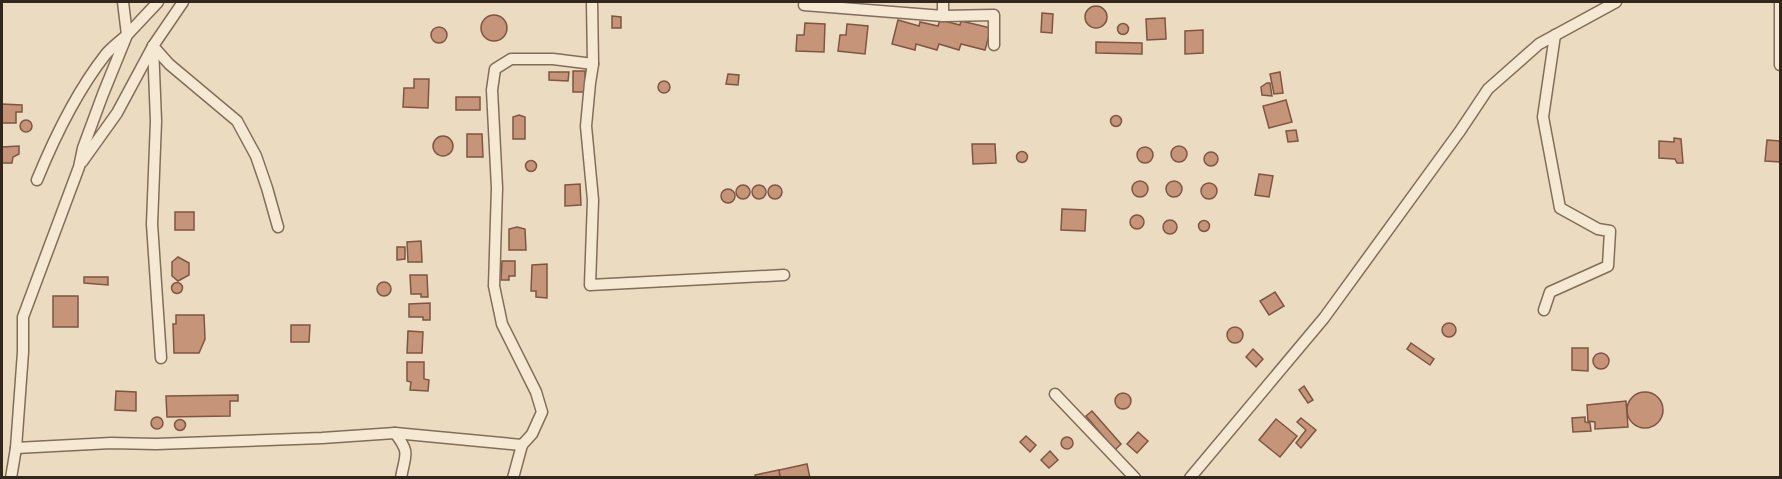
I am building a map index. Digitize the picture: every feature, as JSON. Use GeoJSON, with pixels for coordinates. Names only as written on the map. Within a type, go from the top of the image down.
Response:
{"type":"FeatureCollection","features":[{"type":"Feature","properties":{"kind":"street"},"geometry":{"type":"LineString","coordinates":[[11,477],[16,448],[23,352],[23,318],[126,35],[123,2]]}},
{"type":"Feature","properties":{"kind":"street"},"geometry":{"type":"LineString","coordinates":[[37,180],[54,139],[79,94],[107,53],[158,2]]}},
{"type":"Feature","properties":{"kind":"street"},"geometry":{"type":"LineString","coordinates":[[79,167],[117,113],[153,46],[183,2]]}},
{"type":"Feature","properties":{"kind":"street"},"geometry":{"type":"LineString","coordinates":[[592,2],[593,64],[586,126],[593,200],[590,285],[784,275]]}},
{"type":"Feature","properties":{"kind":"street"},"geometry":{"type":"LineString","coordinates":[[943,2],[944,16]]}},
{"type":"Feature","properties":{"kind":"street"},"geometry":{"type":"LineString","coordinates":[[1190,477],[1324,318],[1488,89],[1539,44],[1616,2]]}},
{"type":"Feature","properties":{"kind":"street"},"geometry":{"type":"LineString","coordinates":[[1780,2],[1780,65]]}},
{"type":"Feature","properties":{"kind":"street"},"geometry":{"type":"LineString","coordinates":[[804,5],[944,16],[994,15],[994,45]]}},
{"type":"Feature","properties":{"kind":"street"},"geometry":{"type":"LineString","coordinates":[[1544,310],[1550,292],[1608,266],[1610,231],[1598,229],[1560,208],[1543,117],[1555,35]]}},
{"type":"Feature","properties":{"kind":"street"},"geometry":{"type":"LineString","coordinates":[[153,46],[184,78],[237,121],[256,156],[278,227]]}},
{"type":"Feature","properties":{"kind":"street"},"geometry":{"type":"LineString","coordinates":[[153,46],[156,121],[152,224],[160,358]]}},
{"type":"Feature","properties":{"kind":"street"},"geometry":{"type":"LineString","coordinates":[[513,477],[522,445],[532,434],[542,412],[536,392],[502,324],[494,286],[497,188],[492,90],[495,69],[511,59],[553,59],[593,64]]}},
{"type":"Feature","properties":{"kind":"street"},"geometry":{"type":"LineString","coordinates":[[1054,394],[1135,477]]}},
{"type":"Feature","properties":{"kind":"street"},"geometry":{"type":"LineString","coordinates":[[16,448],[111,443],[156,444],[322,438],[395,433],[522,445]]}},
{"type":"Feature","properties":{"kind":"street"},"geometry":{"type":"LineString","coordinates":[[395,433],[407,453],[401,477]]}},
{"type":"Feature","properties":{"kind":"building"},"geometry":{"type":"Polygon","coordinates":[[[1096,6],[1104,9],[1107,17],[1104,25],[1096,28],[1088,25],[1085,17],[1088,9],[1096,6]]]}},
{"type":"Feature","properties":{"kind":"building"},"geometry":{"type":"Polygon","coordinates":[[[1042,13],[1053,14],[1052,33],[1041,32],[1042,13]]]}},
{"type":"Feature","properties":{"kind":"building"},"geometry":{"type":"Polygon","coordinates":[[[494,15],[503,19],[507,28],[503,37],[494,41],[485,37],[481,28],[485,19],[494,15]]]}},
{"type":"Feature","properties":{"kind":"building"},"geometry":{"type":"Polygon","coordinates":[[[612,16],[621,17],[621,28],[612,28],[612,16]]]}},
{"type":"Feature","properties":{"kind":"building"},"geometry":{"type":"Polygon","coordinates":[[[1165,18],[1166,39],[1147,40],[1146,19],[1165,18]]]}},
{"type":"Feature","properties":{"kind":"building"},"geometry":{"type":"Polygon","coordinates":[[[898,20],[919,26],[920,22],[938,26],[940,20],[960,25],[961,21],[991,28],[985,50],[961,44],[959,50],[939,44],[937,50],[916,44],[915,50],[892,44],[898,20]]]}},
{"type":"Feature","properties":{"kind":"building"},"geometry":{"type":"Polygon","coordinates":[[[805,23],[825,24],[824,52],[796,51],[797,35],[804,35],[805,23]]]}},
{"type":"Feature","properties":{"kind":"building"},"geometry":{"type":"Polygon","coordinates":[[[1123,23],[1129,29],[1123,35],[1117,29],[1123,23]]]}},
{"type":"Feature","properties":{"kind":"building"},"geometry":{"type":"Polygon","coordinates":[[[847,24],[868,26],[865,54],[838,51],[840,35],[846,35],[847,24]]]}},
{"type":"Feature","properties":{"kind":"building"},"geometry":{"type":"Polygon","coordinates":[[[436,27],[442,27],[447,35],[445,41],[436,43],[431,38],[431,32],[436,27]]]}},
{"type":"Feature","properties":{"kind":"building"},"geometry":{"type":"Polygon","coordinates":[[[1203,30],[1203,53],[1185,54],[1185,31],[1203,30]]]}},
{"type":"Feature","properties":{"kind":"building"},"geometry":{"type":"Polygon","coordinates":[[[1096,42],[1142,43],[1142,54],[1096,53],[1096,42]]]}},
{"type":"Feature","properties":{"kind":"building"},"geometry":{"type":"Polygon","coordinates":[[[573,71],[585,71],[585,92],[573,92],[573,71]]]}},
{"type":"Feature","properties":{"kind":"building"},"geometry":{"type":"Polygon","coordinates":[[[549,72],[569,72],[568,81],[549,80],[549,72]]]}},
{"type":"Feature","properties":{"kind":"building"},"geometry":{"type":"Polygon","coordinates":[[[1280,72],[1283,93],[1274,94],[1270,74],[1280,72]]]}},
{"type":"Feature","properties":{"kind":"building"},"geometry":{"type":"Polygon","coordinates":[[[728,74],[739,75],[738,85],[726,84],[728,74]]]}},
{"type":"Feature","properties":{"kind":"building"},"geometry":{"type":"Polygon","coordinates":[[[414,79],[429,79],[428,108],[403,107],[404,88],[414,88],[414,79]]]}},
{"type":"Feature","properties":{"kind":"building"},"geometry":{"type":"Polygon","coordinates":[[[666,81],[670,87],[666,93],[662,93],[658,85],[666,81]]]}},
{"type":"Feature","properties":{"kind":"building"},"geometry":{"type":"Polygon","coordinates":[[[1270,83],[1272,96],[1262,95],[1261,87],[1270,83]]]}},
{"type":"Feature","properties":{"kind":"building"},"geometry":{"type":"Polygon","coordinates":[[[456,97],[480,97],[480,110],[456,110],[456,97]]]}},
{"type":"Feature","properties":{"kind":"building"},"geometry":{"type":"Polygon","coordinates":[[[1286,100],[1292,122],[1269,128],[1263,106],[1286,100]]]}},
{"type":"Feature","properties":{"kind":"building"},"geometry":{"type":"Polygon","coordinates":[[[2,104],[22,105],[22,112],[16,112],[16,123],[2,123],[2,104]]]}},
{"type":"Feature","properties":{"kind":"building"},"geometry":{"type":"Polygon","coordinates":[[[519,115],[525,117],[525,139],[513,139],[513,117],[519,115]]]}},
{"type":"Feature","properties":{"kind":"building"},"geometry":{"type":"Polygon","coordinates":[[[1116,115],[1122,121],[1116,127],[1110,121],[1116,115]]]}},
{"type":"Feature","properties":{"kind":"building"},"geometry":{"type":"Polygon","coordinates":[[[28,120],[32,126],[28,132],[24,132],[20,124],[28,120]]]}},
{"type":"Feature","properties":{"kind":"building"},"geometry":{"type":"Polygon","coordinates":[[[1296,130],[1298,141],[1288,142],[1286,131],[1296,130]]]}},
{"type":"Feature","properties":{"kind":"building"},"geometry":{"type":"Polygon","coordinates":[[[467,134],[482,134],[483,157],[467,157],[467,134]]]}},
{"type":"Feature","properties":{"kind":"building"},"geometry":{"type":"Polygon","coordinates":[[[439,136],[447,136],[453,142],[453,150],[447,156],[439,156],[433,150],[433,142],[439,136]]]}},
{"type":"Feature","properties":{"kind":"building"},"geometry":{"type":"Polygon","coordinates":[[[1674,138],[1681,139],[1683,163],[1677,163],[1675,159],[1659,158],[1659,141],[1674,142],[1674,138]]]}},
{"type":"Feature","properties":{"kind":"building"},"geometry":{"type":"Polygon","coordinates":[[[1767,140],[1780,141],[1780,162],[1765,161],[1767,140]]]}},
{"type":"Feature","properties":{"kind":"building"},"geometry":{"type":"Polygon","coordinates":[[[972,144],[995,144],[996,163],[973,164],[972,144]]]}},
{"type":"Feature","properties":{"kind":"building"},"geometry":{"type":"Polygon","coordinates":[[[19,146],[19,154],[13,157],[12,163],[2,163],[2,147],[19,146]]]}},
{"type":"Feature","properties":{"kind":"building"},"geometry":{"type":"Polygon","coordinates":[[[1176,146],[1182,146],[1187,154],[1185,160],[1176,162],[1171,157],[1171,151],[1176,146]]]}},
{"type":"Feature","properties":{"kind":"building"},"geometry":{"type":"Polygon","coordinates":[[[1145,147],[1151,149],[1153,155],[1151,161],[1145,163],[1139,161],[1137,155],[1139,149],[1145,147]]]}},
{"type":"Feature","properties":{"kind":"building"},"geometry":{"type":"Polygon","coordinates":[[[1022,151],[1028,157],[1022,163],[1016,157],[1022,151]]]}},
{"type":"Feature","properties":{"kind":"building"},"geometry":{"type":"Polygon","coordinates":[[[1208,152],[1214,152],[1218,159],[1214,166],[1208,166],[1204,162],[1204,156],[1208,152]]]}},
{"type":"Feature","properties":{"kind":"building"},"geometry":{"type":"Polygon","coordinates":[[[531,160],[537,166],[531,172],[525,166],[531,160]]]}},
{"type":"Feature","properties":{"kind":"building"},"geometry":{"type":"Polygon","coordinates":[[[1259,174],[1273,176],[1269,197],[1255,195],[1259,174]]]}},
{"type":"Feature","properties":{"kind":"building"},"geometry":{"type":"Polygon","coordinates":[[[1140,181],[1148,189],[1140,197],[1132,189],[1140,181]]]}},
{"type":"Feature","properties":{"kind":"building"},"geometry":{"type":"Polygon","coordinates":[[[1171,181],[1177,181],[1182,189],[1180,195],[1171,197],[1166,192],[1166,186],[1171,181]]]}},
{"type":"Feature","properties":{"kind":"building"},"geometry":{"type":"Polygon","coordinates":[[[1209,183],[1217,191],[1209,199],[1201,191],[1209,183]]]}},
{"type":"Feature","properties":{"kind":"building"},"geometry":{"type":"Polygon","coordinates":[[[580,184],[581,205],[565,206],[565,185],[580,184]]]}},
{"type":"Feature","properties":{"kind":"building"},"geometry":{"type":"Polygon","coordinates":[[[740,185],[746,185],[750,192],[746,199],[740,199],[736,195],[736,189],[740,185]]]}},
{"type":"Feature","properties":{"kind":"building"},"geometry":{"type":"Polygon","coordinates":[[[756,185],[762,185],[766,192],[762,199],[756,199],[752,195],[752,189],[756,185]]]}},
{"type":"Feature","properties":{"kind":"building"},"geometry":{"type":"Polygon","coordinates":[[[772,185],[778,185],[782,192],[778,199],[772,199],[768,195],[768,189],[772,185]]]}},
{"type":"Feature","properties":{"kind":"building"},"geometry":{"type":"Polygon","coordinates":[[[725,189],[731,189],[735,196],[731,203],[725,203],[721,199],[721,193],[725,189]]]}},
{"type":"Feature","properties":{"kind":"building"},"geometry":{"type":"Polygon","coordinates":[[[1062,209],[1086,210],[1085,231],[1061,230],[1062,209]]]}},
{"type":"Feature","properties":{"kind":"building"},"geometry":{"type":"Polygon","coordinates":[[[175,212],[194,212],[194,230],[175,230],[175,212]]]}},
{"type":"Feature","properties":{"kind":"building"},"geometry":{"type":"Polygon","coordinates":[[[1134,215],[1140,215],[1144,222],[1140,229],[1134,229],[1130,225],[1130,219],[1134,215]]]}},
{"type":"Feature","properties":{"kind":"building"},"geometry":{"type":"Polygon","coordinates":[[[1167,220],[1173,220],[1177,227],[1173,234],[1167,234],[1163,230],[1163,224],[1167,220]]]}},
{"type":"Feature","properties":{"kind":"building"},"geometry":{"type":"Polygon","coordinates":[[[1204,220],[1210,226],[1204,232],[1198,226],[1204,220]]]}},
{"type":"Feature","properties":{"kind":"building"},"geometry":{"type":"Polygon","coordinates":[[[517,227],[525,229],[526,250],[509,250],[509,229],[517,227]]]}},
{"type":"Feature","properties":{"kind":"building"},"geometry":{"type":"Polygon","coordinates":[[[421,241],[422,262],[408,262],[407,242],[421,241]]]}},
{"type":"Feature","properties":{"kind":"building"},"geometry":{"type":"Polygon","coordinates":[[[397,247],[405,247],[405,259],[397,260],[397,247]]]}},
{"type":"Feature","properties":{"kind":"building"},"geometry":{"type":"Polygon","coordinates":[[[178,257],[189,263],[189,275],[178,281],[172,276],[172,262],[178,257]]]}},
{"type":"Feature","properties":{"kind":"building"},"geometry":{"type":"Polygon","coordinates":[[[502,261],[515,261],[515,276],[509,276],[509,280],[501,280],[502,261]]]}},
{"type":"Feature","properties":{"kind":"building"},"geometry":{"type":"Polygon","coordinates":[[[547,264],[547,298],[536,297],[536,291],[531,291],[532,265],[547,264]]]}},
{"type":"Feature","properties":{"kind":"building"},"geometry":{"type":"Polygon","coordinates":[[[410,275],[427,275],[428,297],[411,294],[410,275]]]}},
{"type":"Feature","properties":{"kind":"building"},"geometry":{"type":"Polygon","coordinates":[[[84,277],[108,277],[108,285],[84,283],[84,277]]]}},
{"type":"Feature","properties":{"kind":"building"},"geometry":{"type":"Polygon","coordinates":[[[177,282],[183,288],[177,294],[171,288],[177,282]]]}},
{"type":"Feature","properties":{"kind":"building"},"geometry":{"type":"Polygon","coordinates":[[[381,282],[387,282],[391,289],[387,296],[381,296],[377,292],[377,286],[381,282]]]}},
{"type":"Feature","properties":{"kind":"building"},"geometry":{"type":"Polygon","coordinates":[[[1275,292],[1284,306],[1269,315],[1260,301],[1275,292]]]}},
{"type":"Feature","properties":{"kind":"building"},"geometry":{"type":"Polygon","coordinates":[[[53,296],[78,296],[78,327],[53,327],[53,296]]]}},
{"type":"Feature","properties":{"kind":"building"},"geometry":{"type":"Polygon","coordinates":[[[430,303],[430,320],[423,320],[423,317],[409,317],[409,304],[430,303]]]}},
{"type":"Feature","properties":{"kind":"building"},"geometry":{"type":"Polygon","coordinates":[[[176,315],[204,315],[205,339],[199,353],[174,353],[173,324],[176,324],[176,315]]]}},
{"type":"Feature","properties":{"kind":"building"},"geometry":{"type":"Polygon","coordinates":[[[1449,323],[1454,325],[1456,330],[1454,335],[1449,337],[1444,335],[1442,330],[1444,325],[1449,323]]]}},
{"type":"Feature","properties":{"kind":"building"},"geometry":{"type":"Polygon","coordinates":[[[291,325],[310,325],[309,342],[291,342],[291,325]]]}},
{"type":"Feature","properties":{"kind":"building"},"geometry":{"type":"Polygon","coordinates":[[[1235,327],[1243,335],[1235,343],[1227,335],[1235,327]]]}},
{"type":"Feature","properties":{"kind":"building"},"geometry":{"type":"Polygon","coordinates":[[[408,331],[423,332],[422,353],[407,353],[408,331]]]}},
{"type":"Feature","properties":{"kind":"building"},"geometry":{"type":"Polygon","coordinates":[[[1411,343],[1434,359],[1430,365],[1407,349],[1411,343]]]}},
{"type":"Feature","properties":{"kind":"building"},"geometry":{"type":"Polygon","coordinates":[[[1572,348],[1588,348],[1588,371],[1572,370],[1572,348]]]}},
{"type":"Feature","properties":{"kind":"building"},"geometry":{"type":"Polygon","coordinates":[[[1253,349],[1263,359],[1256,367],[1246,357],[1253,349]]]}},
{"type":"Feature","properties":{"kind":"building"},"geometry":{"type":"Polygon","coordinates":[[[1601,353],[1607,355],[1609,361],[1607,367],[1601,369],[1595,367],[1593,361],[1595,355],[1601,353]]]}},
{"type":"Feature","properties":{"kind":"building"},"geometry":{"type":"Polygon","coordinates":[[[407,362],[424,362],[424,379],[429,380],[428,391],[410,390],[411,382],[407,381],[407,362]]]}},
{"type":"Feature","properties":{"kind":"building"},"geometry":{"type":"Polygon","coordinates":[[[1304,386],[1313,400],[1308,403],[1299,390],[1304,386]]]}},
{"type":"Feature","properties":{"kind":"building"},"geometry":{"type":"Polygon","coordinates":[[[116,391],[136,392],[136,411],[115,410],[116,391]]]}},
{"type":"Feature","properties":{"kind":"building"},"geometry":{"type":"Polygon","coordinates":[[[1645,392],[1657,398],[1663,410],[1657,422],[1645,428],[1633,422],[1627,410],[1633,398],[1645,392]]]}},
{"type":"Feature","properties":{"kind":"building"},"geometry":{"type":"Polygon","coordinates":[[[1120,393],[1126,393],[1131,401],[1129,407],[1120,409],[1115,404],[1115,398],[1120,393]]]}},
{"type":"Feature","properties":{"kind":"building"},"geometry":{"type":"Polygon","coordinates":[[[238,395],[238,401],[230,401],[230,416],[167,417],[166,396],[238,395]]]}},
{"type":"Feature","properties":{"kind":"building"},"geometry":{"type":"Polygon","coordinates":[[[1626,401],[1628,427],[1595,429],[1595,422],[1588,421],[1587,405],[1626,401]]]}},
{"type":"Feature","properties":{"kind":"building"},"geometry":{"type":"Polygon","coordinates":[[[1092,411],[1121,444],[1115,450],[1086,416],[1092,411]]]}},
{"type":"Feature","properties":{"kind":"building"},"geometry":{"type":"Polygon","coordinates":[[[157,417],[163,423],[157,429],[151,423],[157,417]]]}},
{"type":"Feature","properties":{"kind":"building"},"geometry":{"type":"Polygon","coordinates":[[[1585,417],[1585,422],[1590,423],[1591,431],[1573,432],[1572,418],[1585,417]]]}},
{"type":"Feature","properties":{"kind":"building"},"geometry":{"type":"Polygon","coordinates":[[[1301,418],[1316,430],[1301,448],[1296,443],[1306,430],[1297,422],[1301,418]]]}},
{"type":"Feature","properties":{"kind":"building"},"geometry":{"type":"Polygon","coordinates":[[[180,419],[186,425],[180,431],[174,425],[180,419]]]}},
{"type":"Feature","properties":{"kind":"building"},"geometry":{"type":"Polygon","coordinates":[[[1276,419],[1297,436],[1280,457],[1259,440],[1276,419]]]}},
{"type":"Feature","properties":{"kind":"building"},"geometry":{"type":"Polygon","coordinates":[[[1138,432],[1148,441],[1137,453],[1127,444],[1138,432]]]}},
{"type":"Feature","properties":{"kind":"building"},"geometry":{"type":"Polygon","coordinates":[[[1026,436],[1036,445],[1030,452],[1020,442],[1026,436]]]}},
{"type":"Feature","properties":{"kind":"building"},"geometry":{"type":"Polygon","coordinates":[[[1069,437],[1073,443],[1069,449],[1065,449],[1061,441],[1069,437]]]}},
{"type":"Feature","properties":{"kind":"building"},"geometry":{"type":"Polygon","coordinates":[[[1050,451],[1058,460],[1049,468],[1041,460],[1050,451]]]}},
{"type":"Feature","properties":{"kind":"building"},"geometry":{"type":"Polygon","coordinates":[[[807,464],[810,478],[780,478],[779,470],[807,464]]]}},
{"type":"Feature","properties":{"kind":"building"},"geometry":{"type":"Polygon","coordinates":[[[779,470],[780,478],[756,478],[755,475],[779,470]]]}}]}
